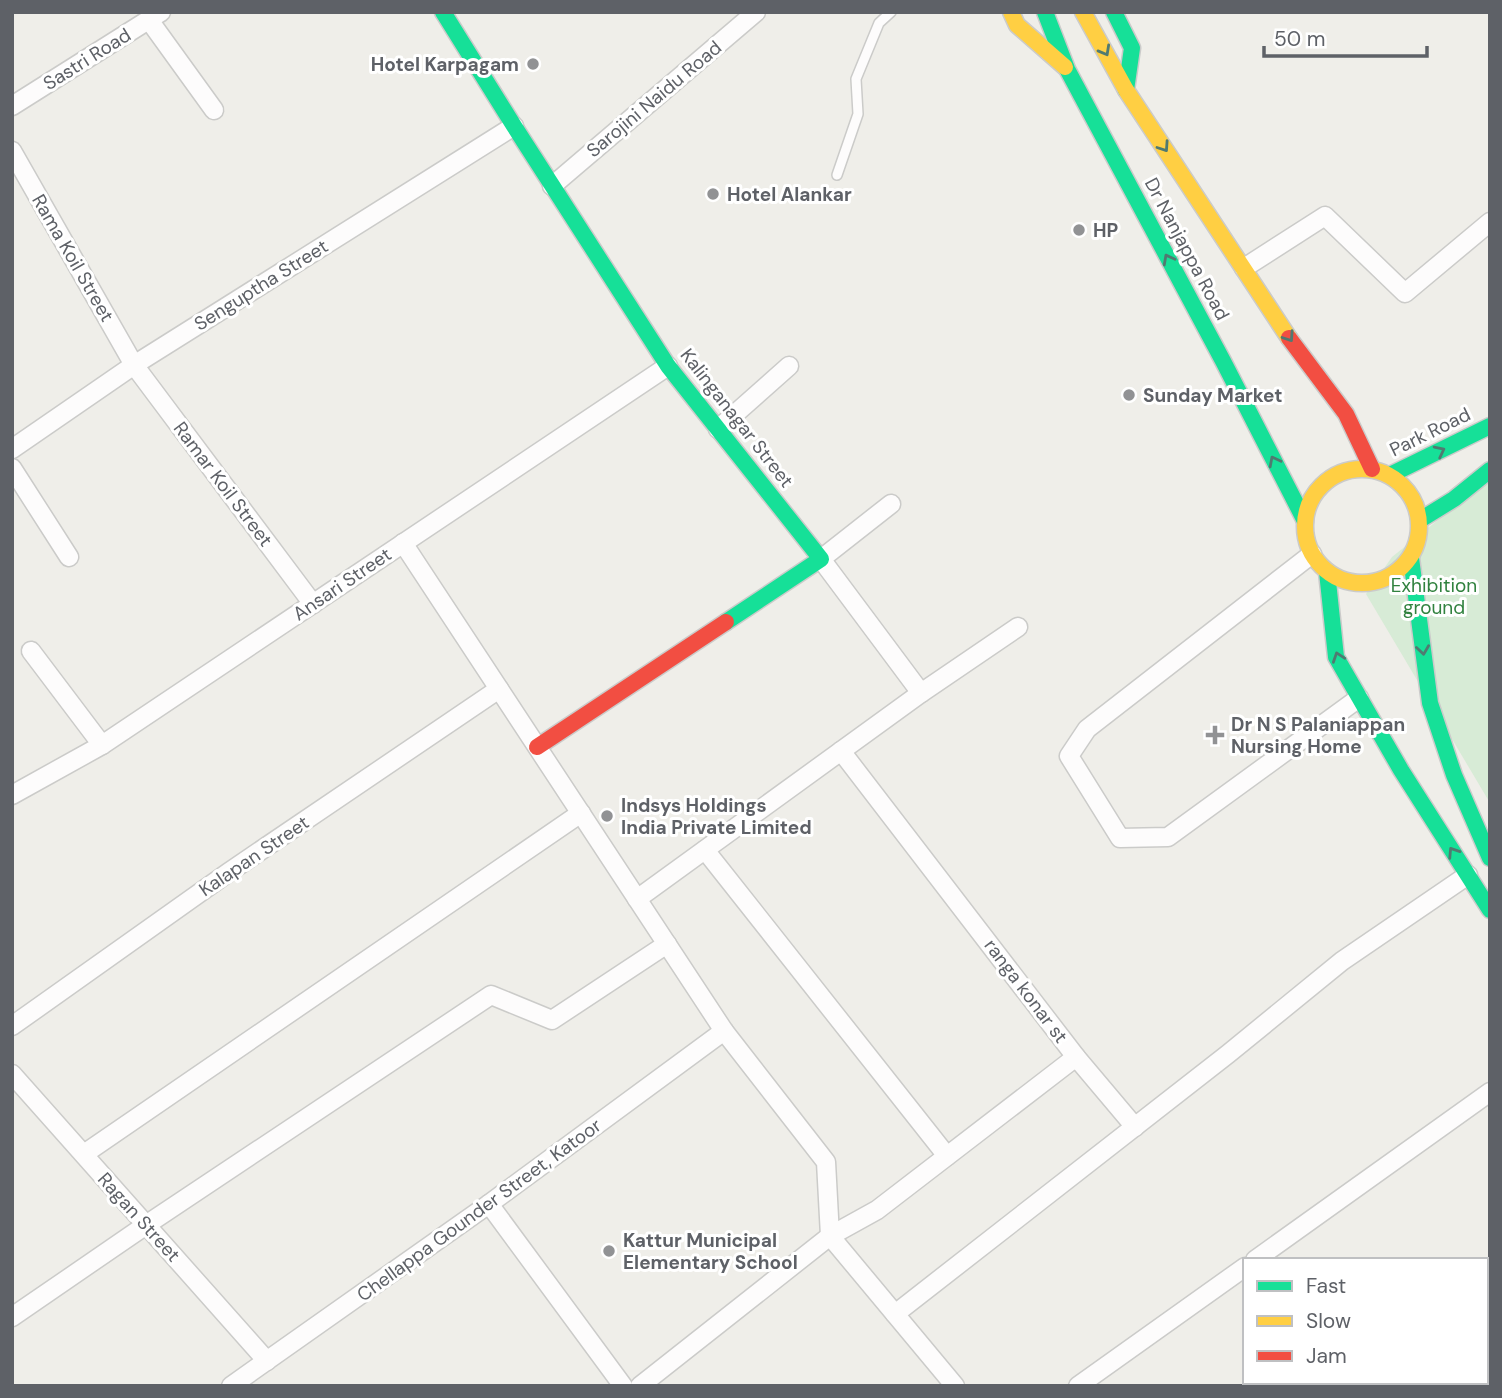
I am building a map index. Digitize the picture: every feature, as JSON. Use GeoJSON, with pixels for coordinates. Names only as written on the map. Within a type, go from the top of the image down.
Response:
{"type":"FeatureCollection","features":[{"type":"Feature","properties":{"kind":"main road","name":"Kalinganagar Street"},"geometry":{"type":"LineString","coordinates":[[443,12],[668,366],[821,559]]}},
{"type":"Feature","properties":{"kind":"main road","name":"Dr Nanjappa Road"},"geometry":{"type":"LineString","coordinates":[[1011,12],[1017,25],[1066,69],[1223,361],[1305,522]]}},
{"type":"Feature","properties":{"kind":"main road"},"geometry":{"type":"LineString","coordinates":[[1045,12],[1066,69]]}},
{"type":"Feature","properties":{"kind":"main road","name":"Dr Nanjappa Road"},"geometry":{"type":"LineString","coordinates":[[1083,12],[1126,90],[1291,341],[1346,414],[1372,469]]}},
{"type":"Feature","properties":{"kind":"main road"},"geometry":{"type":"LineString","coordinates":[[1114,12],[1132,48],[1126,90]]}},
{"type":"Feature","properties":{"kind":"main road","name":"Park Road"},"geometry":{"type":"LineString","coordinates":[[1390,475],[1490,426]]}},
{"type":"Feature","properties":{"kind":"main road"},"geometry":{"type":"LineString","coordinates":[[1372,469],[1390,475],[1405,486],[1415,502],[1420,520],[1419,540],[1411,558],[1398,572],[1381,581],[1362,584],[1343,581],[1326,572],[1312,554],[1306,540],[1305,522],[1310,503],[1320,487],[1344,472],[1372,469]]}},
{"type":"Feature","properties":{"kind":"main road"},"geometry":{"type":"LineString","coordinates":[[1420,520],[1454,499],[1490,470]]}},
{"type":"Feature","properties":{"kind":"main road"},"geometry":{"type":"LineString","coordinates":[[1411,558],[1430,702],[1454,775],[1490,858]]}},
{"type":"Feature","properties":{"kind":"main road"},"geometry":{"type":"LineString","coordinates":[[537,747],[821,559]]}},
{"type":"Feature","properties":{"kind":"main road"},"geometry":{"type":"LineString","coordinates":[[1326,572],[1336,657],[1401,770],[1490,910]]}},
{"type":"Feature","properties":{"kind":"street","name":"Sarojini Naidu Road"},"geometry":{"type":"LineString","coordinates":[[552,186],[756,12]]}},
{"type":"Feature","properties":{"kind":"street","name":"Sastri Road"},"geometry":{"type":"LineString","coordinates":[[12,106],[155,16]]}},
{"type":"Feature","properties":{"kind":"street"},"geometry":{"type":"LineString","coordinates":[[155,16],[214,110]]}},
{"type":"Feature","properties":{"kind":"street","name":"Senguptha Street"},"geometry":{"type":"LineString","coordinates":[[12,449],[134,365],[514,127]]}},
{"type":"Feature","properties":{"kind":"street","name":"Rama Koil Street"},"geometry":{"type":"LineString","coordinates":[[12,150],[134,365]]}},
{"type":"Feature","properties":{"kind":"street"},"geometry":{"type":"LineString","coordinates":[[1244,268],[1325,216],[1405,293],[1490,222]]}},
{"type":"Feature","properties":{"kind":"street","name":"Ramar Koil Street"},"geometry":{"type":"LineString","coordinates":[[134,365],[313,604]]}},
{"type":"Feature","properties":{"kind":"street","name":"Ansari Street"},"geometry":{"type":"LineString","coordinates":[[12,795],[102,745],[668,366]]}},
{"type":"Feature","properties":{"kind":"street"},"geometry":{"type":"LineString","coordinates":[[718,429],[789,366]]}},
{"type":"Feature","properties":{"kind":"street"},"geometry":{"type":"LineString","coordinates":[[12,468],[69,557]]}},
{"type":"Feature","properties":{"kind":"street"},"geometry":{"type":"LineString","coordinates":[[891,504],[821,559],[921,693]]}},
{"type":"Feature","properties":{"kind":"street"},"geometry":{"type":"LineString","coordinates":[[403,543],[724,1031],[826,1161],[830,1236],[954,1386]]}},
{"type":"Feature","properties":{"kind":"street"},"geometry":{"type":"LineString","coordinates":[[1312,554],[1087,729],[1069,756],[1120,838],[1168,837],[1359,698]]}},
{"type":"Feature","properties":{"kind":"street"},"geometry":{"type":"LineString","coordinates":[[637,899],[921,693],[1018,627]]}},
{"type":"Feature","properties":{"kind":"street"},"geometry":{"type":"LineString","coordinates":[[31,651],[102,745]]}},
{"type":"Feature","properties":{"kind":"street","name":"Kalapan Street"},"geometry":{"type":"LineString","coordinates":[[12,1026],[229,872],[499,689]]}},
{"type":"Feature","properties":{"kind":"street","name":"ranga konar st"},"geometry":{"type":"LineString","coordinates":[[640,1386],[830,1236],[877,1210],[1076,1057],[841,751]]}},
{"type":"Feature","properties":{"kind":"street"},"geometry":{"type":"LineString","coordinates":[[83,1154],[581,814]]}},
{"type":"Feature","properties":{"kind":"street"},"geometry":{"type":"LineString","coordinates":[[705,850],[947,1156]]}},
{"type":"Feature","properties":{"kind":"street"},"geometry":{"type":"LineString","coordinates":[[895,1314],[1342,961],[1468,875]]}},
{"type":"Feature","properties":{"kind":"street"},"geometry":{"type":"LineString","coordinates":[[12,1317],[491,995],[552,1020],[667,944]]}},
{"type":"Feature","properties":{"kind":"street","name":"Chellappa Gounder Street, Katoor"},"geometry":{"type":"LineString","coordinates":[[231,1386],[489,1205],[724,1031]]}},
{"type":"Feature","properties":{"kind":"street"},"geometry":{"type":"LineString","coordinates":[[1076,1057],[1135,1127]]}},
{"type":"Feature","properties":{"kind":"street","name":"Ragan Street"},"geometry":{"type":"LineString","coordinates":[[12,1074],[267,1361]]}},
{"type":"Feature","properties":{"kind":"street"},"geometry":{"type":"LineString","coordinates":[[1258,1258],[1490,1092]]}},
{"type":"Feature","properties":{"kind":"street"},"geometry":{"type":"LineString","coordinates":[[489,1205],[623,1386]]}},
{"type":"Feature","properties":{"kind":"street"},"geometry":{"type":"LineString","coordinates":[[1078,1386],[1243,1268]]}},
{"type":"Feature","properties":{"kind":"lane"},"geometry":{"type":"LineString","coordinates":[[837,174],[858,114],[856,79],[879,23],[891,12]]}},
{"type":"Feature","properties":{"kind":"green space","name":"Exhibition ground"},"geometry":{"type":"Polygon","coordinates":[[[1490,478],[1490,803],[1366,594],[1392,557],[1490,478]]]}},
{"type":"Feature","properties":{"kind":"traffic: fast"},"geometry":{"type":"LineString","coordinates":[[443,12],[668,366],[821,559],[726,622]]}},
{"type":"Feature","properties":{"kind":"traffic: fast"},"geometry":{"type":"LineString","coordinates":[[1045,12],[1067,69],[1305,521]]}},
{"type":"Feature","properties":{"kind":"traffic: fast"},"geometry":{"type":"LineString","coordinates":[[1114,12],[1132,48],[1126,90]]}},
{"type":"Feature","properties":{"kind":"traffic: fast"},"geometry":{"type":"LineString","coordinates":[[1390,475],[1490,426]]}},
{"type":"Feature","properties":{"kind":"traffic: fast"},"geometry":{"type":"LineString","coordinates":[[1420,520],[1454,499],[1490,470]]}},
{"type":"Feature","properties":{"kind":"traffic: fast"},"geometry":{"type":"LineString","coordinates":[[1411,558],[1430,703],[1454,775],[1490,858]]}},
{"type":"Feature","properties":{"kind":"traffic: fast"},"geometry":{"type":"LineString","coordinates":[[1327,572],[1336,657],[1401,770],[1490,910]]}},
{"type":"Feature","properties":{"kind":"traffic: slow"},"geometry":{"type":"LineString","coordinates":[[1011,12],[1017,25],[1065,67]]}},
{"type":"Feature","properties":{"kind":"traffic: slow"},"geometry":{"type":"LineString","coordinates":[[1083,12],[1126,90],[1289,338]]}},
{"type":"Feature","properties":{"kind":"traffic: slow"},"geometry":{"type":"LineString","coordinates":[[1362,469],[1384,473],[1403,485],[1415,504],[1419,526],[1415,548],[1403,567],[1384,579],[1362,583],[1340,579],[1321,567],[1309,548],[1305,526],[1309,504],[1321,485],[1340,473],[1362,469]]}},
{"type":"Feature","properties":{"kind":"traffic: jam"},"geometry":{"type":"LineString","coordinates":[[1289,338],[1346,414],[1372,469]]}},
{"type":"Feature","properties":{"kind":"traffic: jam"},"geometry":{"type":"LineString","coordinates":[[537,747],[726,622]]}},
{"type":"Feature","properties":{"kind":"place","name":"Hotel Karpagam"},"geometry":{"type":"Point","coordinates":[533,64]}},
{"type":"Feature","properties":{"kind":"place","name":"Hotel Alankar"},"geometry":{"type":"Point","coordinates":[713,194]}},
{"type":"Feature","properties":{"kind":"place","name":"HP"},"geometry":{"type":"Point","coordinates":[1079,230]}},
{"type":"Feature","properties":{"kind":"place","name":"Sunday Market"},"geometry":{"type":"Point","coordinates":[1129,395]}},
{"type":"Feature","properties":{"kind":"place","name":"Dr N S Palaniappan Nursing Home"},"geometry":{"type":"Point","coordinates":[1215,735]}},
{"type":"Feature","properties":{"kind":"place","name":"Indsys Holdings India Private Limited"},"geometry":{"type":"Point","coordinates":[607,816]}},
{"type":"Feature","properties":{"kind":"place","name":"Kattur Municipal Elementary School"},"geometry":{"type":"Point","coordinates":[609,1251]}}]}
